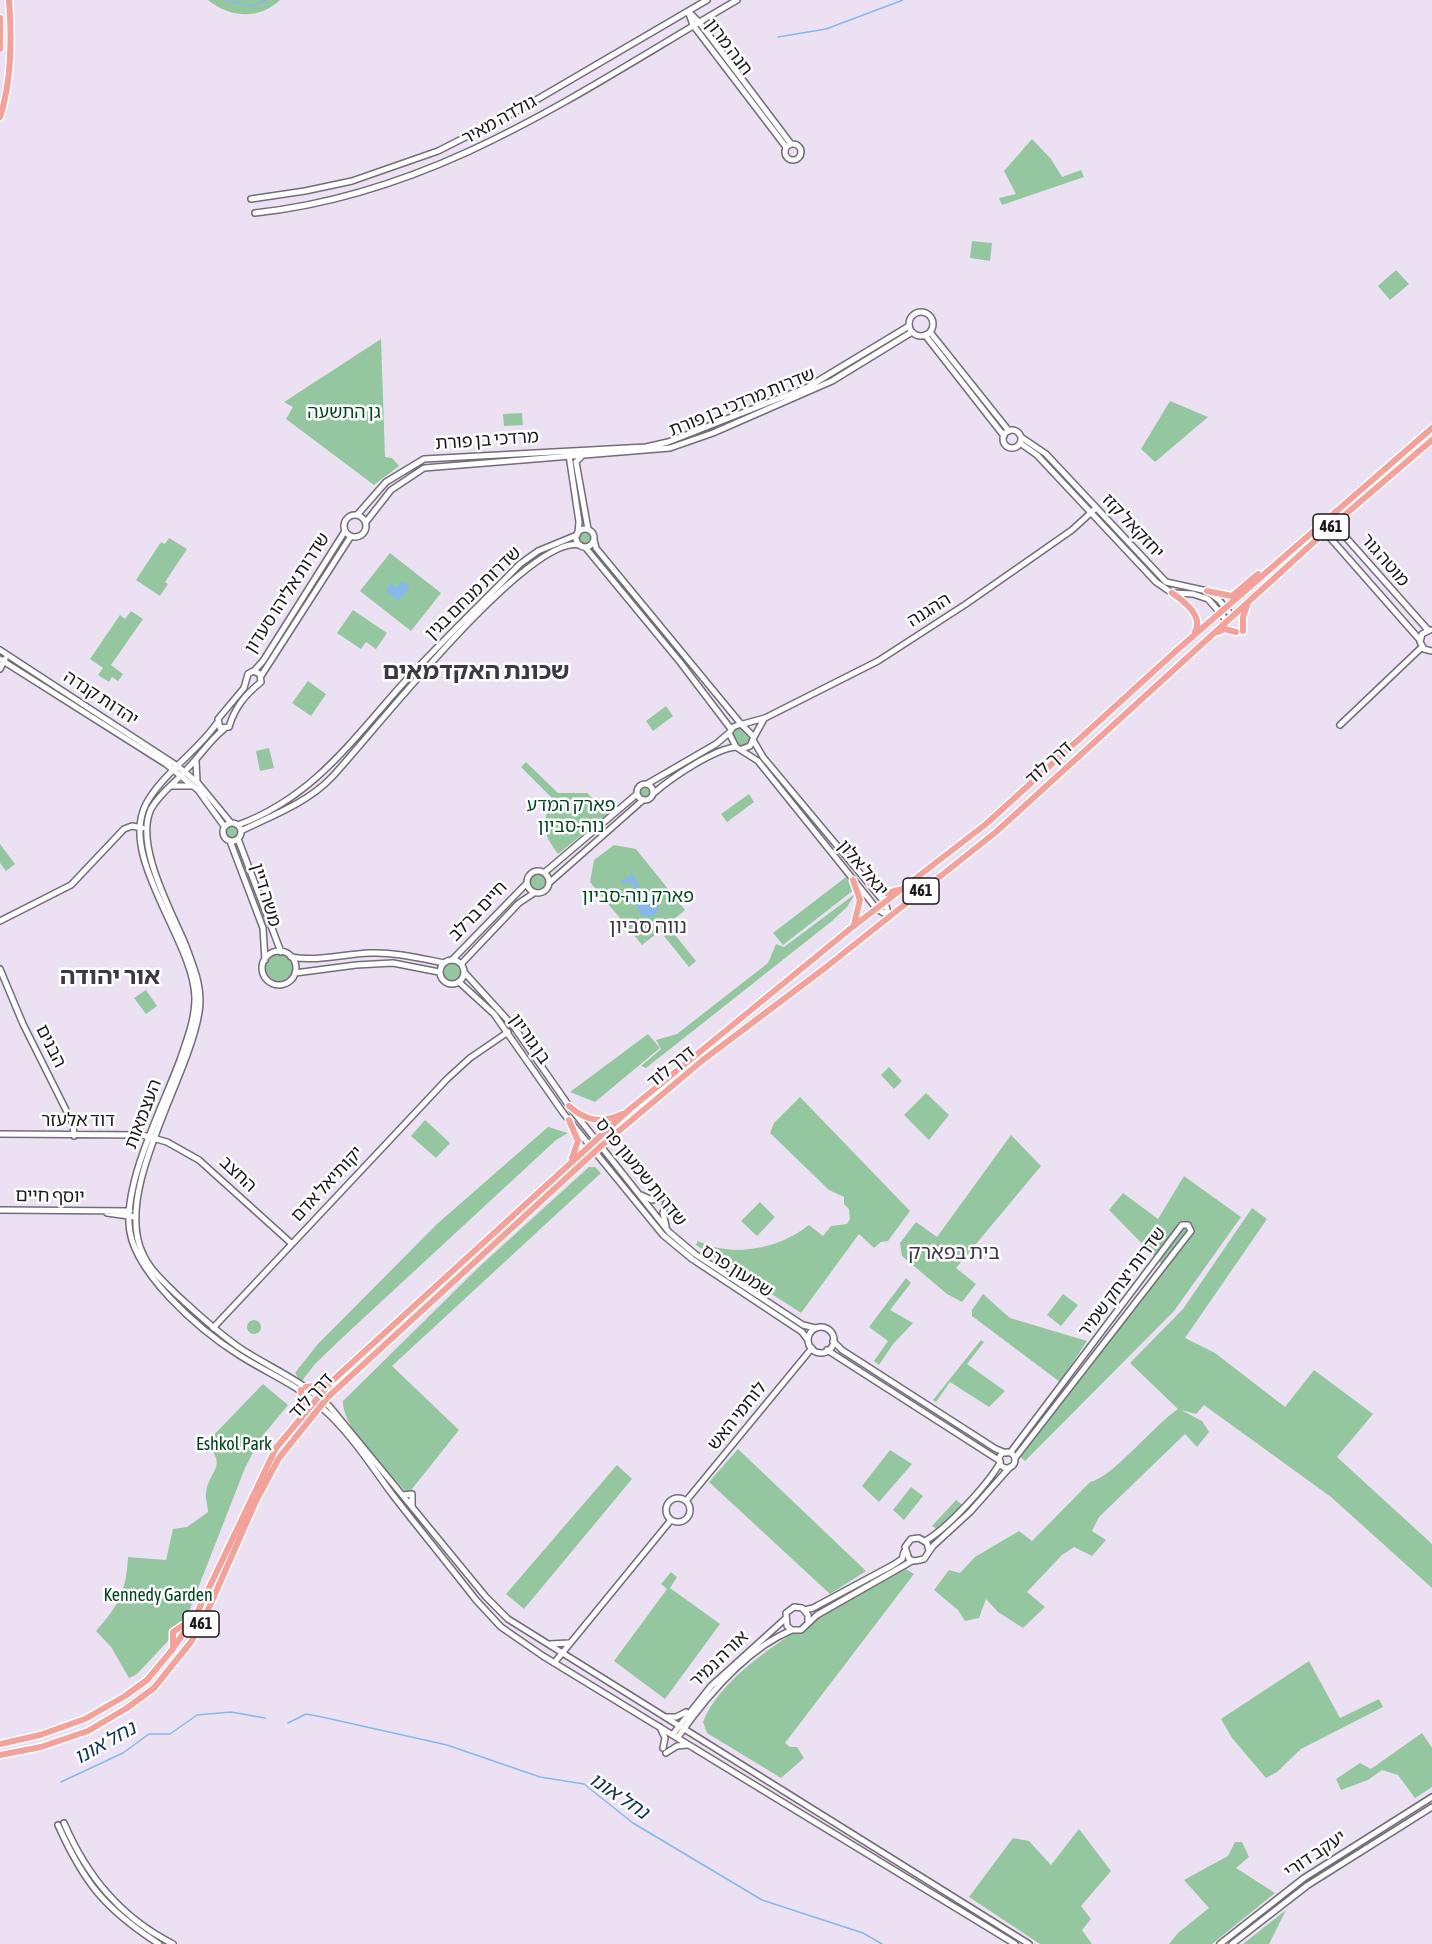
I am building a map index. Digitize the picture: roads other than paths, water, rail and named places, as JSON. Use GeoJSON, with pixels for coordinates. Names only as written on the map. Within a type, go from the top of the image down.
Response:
{"type":"FeatureCollection","features":[{"type":"Feature","properties":{"kind":"main road"},"geometry":{"type":"LineString","coordinates":[[0,117],[6,100],[11,35],[9,0]]}},
{"type":"Feature","properties":{"kind":"main road"},"geometry":{"type":"LineString","coordinates":[[0,18],[0,49]]}},
{"type":"Feature","properties":{"kind":"main road","name":"דרך לוד"},"geometry":{"type":"LineString","coordinates":[[0,1744],[40,1736],[101,1711],[147,1680],[172,1650],[196,1615],[268,1463],[303,1413],[331,1382],[630,1109],[850,929],[986,824],[1185,643],[1432,428]]}},
{"type":"Feature","properties":{"kind":"main road","name":"דרך לוד"},"geometry":{"type":"LineString","coordinates":[[0,1755],[41,1747],[88,1731],[127,1708],[154,1688],[191,1642],[204,1618],[268,1477],[296,1435],[322,1404],[599,1148],[682,1076],[825,968],[996,832],[1325,532],[1432,440]]}},
{"type":"Feature","properties":{"kind":"main road"},"geometry":{"type":"LineString","coordinates":[[1207,591],[1222,596],[1232,596],[1308,535]]}},
{"type":"Feature","properties":{"kind":"main road"},"geometry":{"type":"LineString","coordinates":[[1172,593],[1197,618],[1198,626],[1185,643]]}},
{"type":"Feature","properties":{"kind":"main road"},"geometry":{"type":"LineString","coordinates":[[1214,633],[1225,629],[1240,632],[1248,602]]}},
{"type":"Feature","properties":{"kind":"main road"},"geometry":{"type":"LineString","coordinates":[[850,929],[860,907],[859,894],[853,880]]}},
{"type":"Feature","properties":{"kind":"main road"},"geometry":{"type":"LineString","coordinates":[[870,884],[886,893],[908,886]]}},
{"type":"Feature","properties":{"kind":"main road"},"geometry":{"type":"LineString","coordinates":[[569,1106],[582,1117],[596,1121],[614,1118],[630,1109]]}},
{"type":"Feature","properties":{"kind":"main road"},"geometry":{"type":"LineString","coordinates":[[566,1166],[578,1145],[569,1120]]}},
{"type":"Feature","properties":{"kind":"main road"},"geometry":{"type":"LineString","coordinates":[[303,1413],[304,1388],[319,1387],[331,1382]]}},
{"type":"Feature","properties":{"kind":"main road"},"geometry":{"type":"LineString","coordinates":[[172,1650],[175,1642],[173,1632],[196,1615]]}},
{"type":"Feature","properties":{"kind":"street","name":"גולדה מאיר"},"geometry":{"type":"LineString","coordinates":[[251,199],[343,183],[438,151],[511,114],[707,0]]}},
{"type":"Feature","properties":{"kind":"street","name":"גולדה מאיר"},"geometry":{"type":"LineString","coordinates":[[255,213],[308,206],[362,194],[444,165],[504,136],[737,0]]}},
{"type":"Feature","properties":{"kind":"street","name":"חנה מרון"},"geometry":{"type":"LineString","coordinates":[[688,11],[789,146]]}},
{"type":"Feature","properties":{"kind":"street"},"geometry":{"type":"LineString","coordinates":[[928,333],[932,319],[923,312],[912,316],[909,326],[912,332],[928,333],[1009,431]]}},
{"type":"Feature","properties":{"kind":"street","name":"שדרות מרדכי בן פורת"},"geometry":{"type":"LineString","coordinates":[[568,453],[646,447],[668,442],[808,387],[909,326]]}},
{"type":"Feature","properties":{"kind":"street","name":"שדרות מרדכי בן פורת"},"geometry":{"type":"LineString","coordinates":[[568,453],[583,456],[652,452],[713,433],[832,381],[912,332]]}},
{"type":"Feature","properties":{"kind":"street"},"geometry":{"type":"LineString","coordinates":[[928,333],[1004,436],[1007,447],[1016,447],[1021,440],[1016,431],[1009,431],[1004,436]]}},
{"type":"Feature","properties":{"kind":"street","name":"יחזקאל קזז"},"geometry":{"type":"LineString","coordinates":[[1021,440],[1046,454],[1156,582],[1172,593],[1208,599],[1223,610]]}},
{"type":"Feature","properties":{"kind":"street"},"geometry":{"type":"LineString","coordinates":[[366,522],[357,515],[345,521],[345,531],[351,536],[358,537],[364,533],[366,522],[391,490],[423,468],[568,453],[579,522],[577,534],[582,546],[730,731],[739,748]]}},
{"type":"Feature","properties":{"kind":"street","name":"מרדכי בן פורת"},"geometry":{"type":"LineString","coordinates":[[357,515],[386,482],[424,459],[568,453]]}},
{"type":"Feature","properties":{"kind":"street"},"geometry":{"type":"LineString","coordinates":[[583,456],[576,462],[588,529],[593,532],[596,548],[742,724]]}},
{"type":"Feature","properties":{"kind":"street","name":"יחזקאל קזז"},"geometry":{"type":"LineString","coordinates":[[1094,510],[1166,582],[1207,591],[1229,619]]}},
{"type":"Feature","properties":{"kind":"street","name":"ההגנה"},"geometry":{"type":"LineString","coordinates":[[730,731],[742,724],[765,718],[878,661],[966,604],[1072,530],[1094,510]]}},
{"type":"Feature","properties":{"kind":"street"},"geometry":{"type":"LineString","coordinates":[[1325,532],[1324,521],[1334,524]]}},
{"type":"Feature","properties":{"kind":"street","name":"מוטה גור"},"geometry":{"type":"LineString","coordinates":[[1334,524],[1430,630]]}},
{"type":"Feature","properties":{"kind":"street","name":"שדרות מנחם בגין"},"geometry":{"type":"LineString","coordinates":[[239,828],[293,797],[322,776],[409,676],[520,564],[538,551],[588,529]]}},
{"type":"Feature","properties":{"kind":"street","name":"שדרות אליהו סעדון"},"geometry":{"type":"LineString","coordinates":[[217,723],[246,686],[248,674],[254,671],[345,531]]}},
{"type":"Feature","properties":{"kind":"street","name":"מוטה גור"},"geometry":{"type":"LineString","coordinates":[[1325,532],[1431,653]]}},
{"type":"Feature","properties":{"kind":"street","name":"שדרות אליהו סעדון"},"geometry":{"type":"LineString","coordinates":[[224,729],[229,727],[234,712],[247,693],[260,683],[261,676],[351,536]]}},
{"type":"Feature","properties":{"kind":"street"},"geometry":{"type":"LineString","coordinates":[[582,546],[594,540]]}},
{"type":"Feature","properties":{"kind":"street","name":"שדרות מנחם בגין"},"geometry":{"type":"LineString","coordinates":[[239,828],[312,794],[330,778],[413,680],[518,576],[553,551],[570,544],[582,546]]}},
{"type":"Feature","properties":{"kind":"street"},"geometry":{"type":"LineString","coordinates":[[1340,725],[1421,644],[1422,634],[1430,630]]}},
{"type":"Feature","properties":{"kind":"street"},"geometry":{"type":"LineString","coordinates":[[0,669],[3,652]]}},
{"type":"Feature","properties":{"kind":"street","name":"יהדות קנדה"},"geometry":{"type":"LineString","coordinates":[[3,652],[169,760],[177,769]]}},
{"type":"Feature","properties":{"kind":"street","name":"יהדות קנדה"},"geometry":{"type":"LineString","coordinates":[[1,659],[177,769]]}},
{"type":"Feature","properties":{"kind":"street"},"geometry":{"type":"LineString","coordinates":[[254,671],[261,676]]}},
{"type":"Feature","properties":{"kind":"street"},"geometry":{"type":"LineString","coordinates":[[730,731],[716,744],[639,787],[637,794],[544,873],[533,872],[527,883],[534,893],[542,892],[549,883],[642,800],[649,800],[665,783],[716,753],[750,746],[765,718]]}},
{"type":"Feature","properties":{"kind":"street"},"geometry":{"type":"LineString","coordinates":[[0,921],[71,885],[120,835],[127,831],[146,829],[150,811],[170,787],[183,774],[196,759],[224,729],[217,723],[177,769],[183,774],[196,785],[231,823],[239,828],[238,839],[230,841],[223,835],[224,826],[196,785],[194,770],[196,759]]}},
{"type":"Feature","properties":{"kind":"street","name":"יגאל אלון"},"geometry":{"type":"LineString","coordinates":[[742,724],[763,757],[885,903],[889,916]]}},
{"type":"Feature","properties":{"kind":"street","name":"יגאל אלון"},"geometry":{"type":"LineString","coordinates":[[739,748],[758,761],[877,909],[889,916]]}},
{"type":"Feature","properties":{"kind":"street"},"geometry":{"type":"LineString","coordinates":[[169,760],[188,757]]}},
{"type":"Feature","properties":{"kind":"street","name":"העצמאות"},"geometry":{"type":"LineString","coordinates":[[177,769],[146,804],[140,829],[145,861],[190,973],[195,992],[190,1030],[142,1176],[136,1214],[138,1239],[148,1263],[237,1354],[304,1388],[322,1404]]}},
{"type":"Feature","properties":{"kind":"street"},"geometry":{"type":"LineString","coordinates":[[170,787],[178,784],[196,785]]}},
{"type":"Feature","properties":{"kind":"street"},"geometry":{"type":"LineString","coordinates":[[647,784],[653,788],[654,793]]}},
{"type":"Feature","properties":{"kind":"street"},"geometry":{"type":"LineString","coordinates":[[637,794],[642,800]]}},
{"type":"Feature","properties":{"kind":"street"},"geometry":{"type":"LineString","coordinates":[[224,826],[231,823]]}},
{"type":"Feature","properties":{"kind":"street","name":"העצמאות"},"geometry":{"type":"LineString","coordinates":[[146,829],[150,855],[195,971],[200,999],[194,1033],[137,1175],[129,1214],[130,1238],[143,1266],[160,1288],[212,1329]]}},
{"type":"Feature","properties":{"kind":"street","name":"משה דיין"},"geometry":{"type":"LineString","coordinates":[[238,839],[281,952]]}},
{"type":"Feature","properties":{"kind":"street","name":"משה דיין"},"geometry":{"type":"LineString","coordinates":[[230,841],[263,928],[265,960]]}},
{"type":"Feature","properties":{"kind":"street"},"geometry":{"type":"LineString","coordinates":[[544,873],[549,883]]}},
{"type":"Feature","properties":{"kind":"street","name":"חיים ברלב"},"geometry":{"type":"LineString","coordinates":[[452,960],[527,883]]}},
{"type":"Feature","properties":{"kind":"street","name":"חיים ברלב"},"geometry":{"type":"LineString","coordinates":[[461,964],[519,903],[534,893]]}},
{"type":"Feature","properties":{"kind":"street"},"geometry":{"type":"LineString","coordinates":[[291,957],[296,967],[295,973],[285,984],[274,985],[263,974],[265,960],[270,954],[281,952],[291,957],[307,960],[369,953],[396,954],[444,963],[452,960],[461,964],[464,972],[459,982],[448,983],[439,972],[393,963],[356,964],[295,973]]}},
{"type":"Feature","properties":{"kind":"street"},"geometry":{"type":"LineString","coordinates":[[439,972],[444,963]]}},
{"type":"Feature","properties":{"kind":"street","name":"הבנים"},"geometry":{"type":"LineString","coordinates":[[0,969],[23,1024],[74,1124],[74,1136]]}},
{"type":"Feature","properties":{"kind":"street","name":"שדרות שמעון פרס"},"geometry":{"type":"LineString","coordinates":[[464,972],[514,1027],[593,1142]]}},
{"type":"Feature","properties":{"kind":"street","name":"בן גוריון"},"geometry":{"type":"LineString","coordinates":[[459,982],[481,1000],[507,1032],[569,1120]]}},
{"type":"Feature","properties":{"kind":"street","name":"יקותיאל אדם"},"geometry":{"type":"LineString","coordinates":[[212,1329],[376,1153],[470,1058],[514,1027]]}},
{"type":"Feature","properties":{"kind":"street","name":"שדרות שמעון פרס"},"geometry":{"type":"LineString","coordinates":[[569,1120],[599,1148],[668,1231],[686,1247],[803,1325],[815,1328]]}},
{"type":"Feature","properties":{"kind":"street","name":"דוד אלעזר"},"geometry":{"type":"LineString","coordinates":[[0,1134],[153,1137]]}},
{"type":"Feature","properties":{"kind":"street","name":"החצב"},"geometry":{"type":"LineString","coordinates":[[153,1137],[174,1144],[199,1160],[292,1244]]}},
{"type":"Feature","properties":{"kind":"street","name":"שדרות שמעון פרס"},"geometry":{"type":"LineString","coordinates":[[599,1148],[608,1166]]}},
{"type":"Feature","properties":{"kind":"street","name":"שמעון פרס"},"geometry":{"type":"LineString","coordinates":[[608,1166],[643,1215],[670,1242],[798,1329],[808,1340]]}},
{"type":"Feature","properties":{"kind":"street"},"geometry":{"type":"LineString","coordinates":[[635,1191],[652,1200],[665,1200],[663,1218],[668,1231]]}},
{"type":"Feature","properties":{"kind":"street","name":"יוסף חיים"},"geometry":{"type":"LineString","coordinates":[[0,1210],[136,1214]]}},
{"type":"Feature","properties":{"kind":"street","name":"שדרות יצחק שמיר"},"geometry":{"type":"LineString","coordinates":[[1008,1453],[1182,1225],[1191,1227],[1187,1237],[1015,1458]]}},
{"type":"Feature","properties":{"kind":"street"},"geometry":{"type":"LineString","coordinates":[[808,1623],[808,1614],[799,1607],[791,1608],[785,1619],[792,1630],[801,1630],[817,1615],[912,1561],[921,1561],[928,1551],[970,1512],[1010,1467],[1015,1458],[996,1449],[842,1350],[833,1341],[828,1329],[815,1328],[808,1340],[812,1348],[818,1352],[827,1350],[833,1341]]}},
{"type":"Feature","properties":{"kind":"street","name":"לוחמי האש"},"geometry":{"type":"LineString","coordinates":[[686,1501],[812,1348]]}},
{"type":"Feature","properties":{"kind":"street"},"geometry":{"type":"LineString","coordinates":[[827,1350],[1010,1467]]}},
{"type":"Feature","properties":{"kind":"street"},"geometry":{"type":"LineString","coordinates":[[322,1404],[347,1426],[413,1510],[500,1613],[1029,1944]]}},
{"type":"Feature","properties":{"kind":"street"},"geometry":{"type":"LineString","coordinates":[[322,1404],[492,1619],[554,1663],[1015,1944]]}},
{"type":"Feature","properties":{"kind":"street"},"geometry":{"type":"LineString","coordinates":[[925,1541],[936,1535],[954,1517],[1008,1453]]}},
{"type":"Feature","properties":{"kind":"street"},"geometry":{"type":"LineString","coordinates":[[678,1498],[686,1501],[690,1509],[687,1518],[679,1522],[670,1520],[666,1511],[670,1502],[678,1498]]}},
{"type":"Feature","properties":{"kind":"street"},"geometry":{"type":"LineString","coordinates":[[554,1663],[670,1520]]}},
{"type":"Feature","properties":{"kind":"street"},"geometry":{"type":"LineString","coordinates":[[805,1610],[813,1608],[902,1559],[911,1539],[919,1538],[925,1541],[928,1551]]}},
{"type":"Feature","properties":{"kind":"street"},"geometry":{"type":"LineString","coordinates":[[905,1550],[912,1561]]}},
{"type":"Feature","properties":{"kind":"street","name":"אורה נמיר"},"geometry":{"type":"LineString","coordinates":[[675,1736],[728,1668],[785,1619]]}},
{"type":"Feature","properties":{"kind":"street","name":"אורה נמיר"},"geometry":{"type":"LineString","coordinates":[[693,1710],[756,1652],[792,1630]]}},
{"type":"Feature","properties":{"kind":"street"},"geometry":{"type":"LineString","coordinates":[[548,1644],[569,1643]]}},
{"type":"Feature","properties":{"kind":"street"},"geometry":{"type":"LineString","coordinates":[[569,1643],[572,1659]]}},
{"type":"Feature","properties":{"kind":"street"},"geometry":{"type":"LineString","coordinates":[[666,1717],[676,1718],[693,1710],[692,1726],[698,1736]]}},
{"type":"Feature","properties":{"kind":"street"},"geometry":{"type":"LineString","coordinates":[[659,1726],[665,1738],[664,1751],[677,1746],[692,1746]]}},
{"type":"Feature","properties":{"kind":"street","name":"יעקב דורי"},"geometry":{"type":"LineString","coordinates":[[1220,1944],[1304,1878],[1432,1797]]}},
{"type":"Feature","properties":{"kind":"street","name":"יעקב דורי"},"geometry":{"type":"LineString","coordinates":[[1232,1944],[1308,1885],[1432,1807]]}},
{"type":"Feature","properties":{"kind":"street"},"geometry":{"type":"LineString","coordinates":[[64,1823],[83,1862],[118,1907],[173,1944]]}},
{"type":"Feature","properties":{"kind":"street"},"geometry":{"type":"LineString","coordinates":[[57,1825],[88,1884],[123,1918],[159,1944]]}},
{"type":"Feature","properties":{"kind":"water"},"geometry":{"type":"Polygon","coordinates":[[[402,581],[410,586],[399,601],[385,591],[391,583],[397,587],[402,581]]]}},
{"type":"Feature","properties":{"kind":"water"},"geometry":{"type":"Polygon","coordinates":[[[631,871],[643,893],[639,897],[638,890],[629,883],[622,884],[621,880],[630,876],[631,871]]]}},
{"type":"Feature","properties":{"kind":"water"},"geometry":{"type":"Polygon","coordinates":[[[648,895],[656,898],[659,906],[656,914],[648,917],[640,914],[637,906],[640,898],[648,895]]]}},
{"type":"Feature","properties":{"kind":"waterway"},"geometry":{"type":"LineString","coordinates":[[226,0],[251,6],[266,0]]}},
{"type":"Feature","properties":{"kind":"waterway"},"geometry":{"type":"LineString","coordinates":[[778,37],[826,29],[903,0]]}},
{"type":"Feature","properties":{"kind":"waterway","name":"נחל אונו"},"geometry":{"type":"LineString","coordinates":[[61,1782],[123,1753],[149,1734],[170,1734],[197,1715],[231,1712],[265,1718]]}},
{"type":"Feature","properties":{"kind":"waterway","name":"נחל אונו"},"geometry":{"type":"LineString","coordinates":[[288,1723],[306,1714],[322,1717],[447,1745],[540,1777],[584,1784],[633,1823],[762,1900],[863,1933],[882,1944]]}},
{"type":"Feature","properties":{"kind":"district","name":"שכונת האקדמאים"},"geometry":{"type":"Point","coordinates":[476,671]}},
{"type":"Feature","properties":{"kind":"district","name":"נווה סביון"},"geometry":{"type":"Point","coordinates":[648,927]}},
{"type":"Feature","properties":{"kind":"district","name":"אור יהודה"},"geometry":{"type":"Point","coordinates":[110,976]}},
{"type":"Feature","properties":{"kind":"district","name":"בית בפארק"},"geometry":{"type":"Point","coordinates":[954,1253]}},
{"type":"Feature","properties":{"kind":"park label","name":"גן התשעה"},"geometry":{"type":"Point","coordinates":[344,412]}},
{"type":"Feature","properties":{"kind":"park label","name":"פארק המדע נוה-סביון"},"geometry":{"type":"Point","coordinates":[571,815]}},
{"type":"Feature","properties":{"kind":"park label","name":"פארק נוה-סביון"},"geometry":{"type":"Point","coordinates":[638,896]}},
{"type":"Feature","properties":{"kind":"park label","name":"Eshkol Park"},"geometry":{"type":"Point","coordinates":[234,1444]}},
{"type":"Feature","properties":{"kind":"park label","name":"Kennedy Garden"},"geometry":{"type":"Point","coordinates":[158,1595]}}]}
